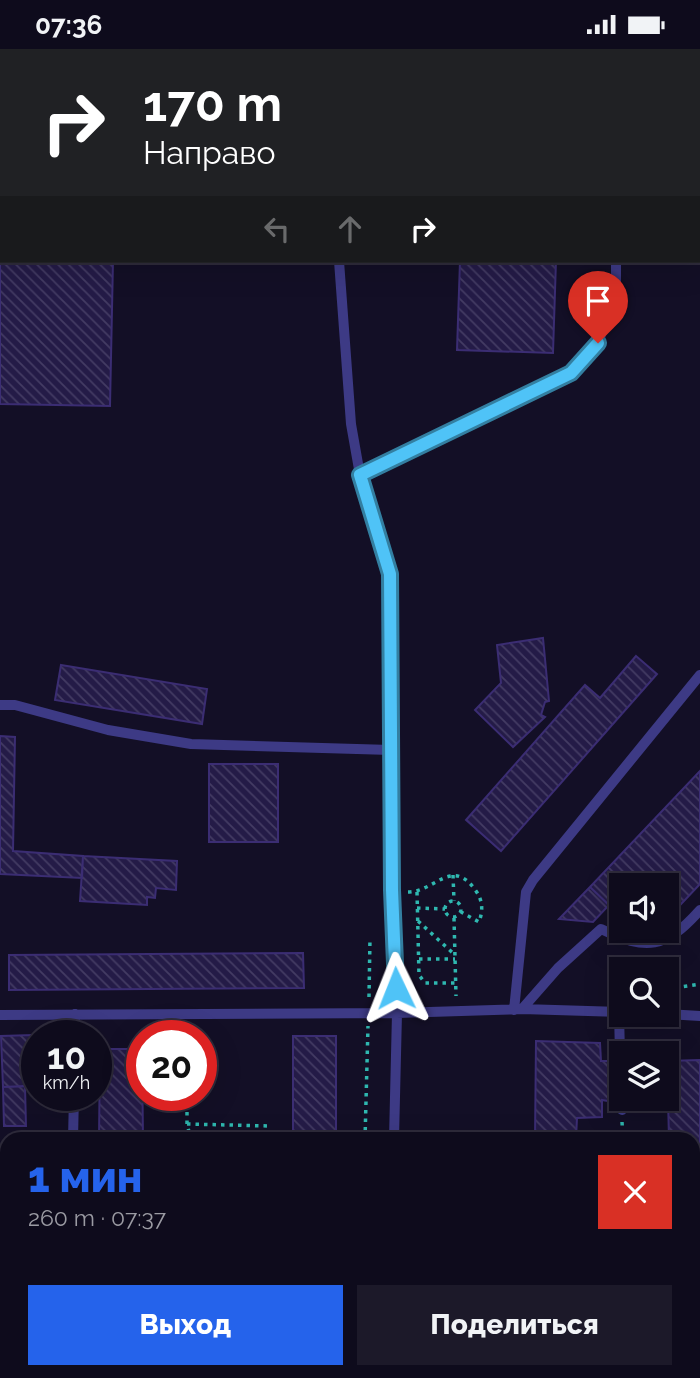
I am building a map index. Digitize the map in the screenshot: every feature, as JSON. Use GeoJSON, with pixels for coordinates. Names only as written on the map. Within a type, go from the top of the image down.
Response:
{"type":"FeatureCollection","features":[{"type":"Feature","properties":{"kind":"lane"},"geometry":{"type":"LineString","coordinates":[[339,263],[350,412],[360,475],[390,574],[392,892],[397,1013],[394,1132]]}},
{"type":"Feature","properties":{"kind":"lane"},"geometry":{"type":"LineString","coordinates":[[360,475],[571,373],[598,343],[616,294],[616,263]]}},
{"type":"Feature","properties":{"kind":"lane"},"geometry":{"type":"LineString","coordinates":[[518,1010],[526,892],[700,675]]}},
{"type":"Feature","properties":{"kind":"lane"},"geometry":{"type":"LineString","coordinates":[[0,705],[15,705],[108,730],[191,744],[391,750]]}},
{"type":"Feature","properties":{"kind":"lane"},"geometry":{"type":"LineString","coordinates":[[518,1010],[558,968],[601,929],[626,941],[664,941],[677,933],[700,911]]}},
{"type":"Feature","properties":{"kind":"lane"},"geometry":{"type":"LineString","coordinates":[[0,1015],[518,1010],[609,1012]]}},
{"type":"Feature","properties":{"kind":"lane"},"geometry":{"type":"LineString","coordinates":[[75,1014],[75,1020]]}},
{"type":"Feature","properties":{"kind":"lane"},"geometry":{"type":"LineString","coordinates":[[679,1015],[700,1016]]}},
{"type":"Feature","properties":{"kind":"lane"},"geometry":{"type":"LineString","coordinates":[[73,1132],[74,1111]]}},
{"type":"Feature","properties":{"kind":"path"},"geometry":{"type":"LineString","coordinates":[[392,892],[417,892],[428,888],[444,876],[453,875],[471,884],[478,892],[483,912],[479,922],[461,912]]}},
{"type":"Feature","properties":{"kind":"path"},"geometry":{"type":"LineString","coordinates":[[453,875],[454,901]]}},
{"type":"Feature","properties":{"kind":"path"},"geometry":{"type":"LineString","coordinates":[[417,892],[419,975],[425,983],[456,983]]}},
{"type":"Feature","properties":{"kind":"path"},"geometry":{"type":"LineString","coordinates":[[445,909],[454,901]]}},
{"type":"Feature","properties":{"kind":"path"},"geometry":{"type":"LineString","coordinates":[[454,901],[460,904],[461,912]]}},
{"type":"Feature","properties":{"kind":"path"},"geometry":{"type":"LineString","coordinates":[[417,908],[445,909]]}},
{"type":"Feature","properties":{"kind":"path"},"geometry":{"type":"LineString","coordinates":[[445,909],[448,916],[454,918]]}},
{"type":"Feature","properties":{"kind":"path"},"geometry":{"type":"LineString","coordinates":[[454,918],[461,912]]}},
{"type":"Feature","properties":{"kind":"path"},"geometry":{"type":"LineString","coordinates":[[454,918],[456,1012]]}},
{"type":"Feature","properties":{"kind":"path"},"geometry":{"type":"LineString","coordinates":[[417,920],[455,957]]}},
{"type":"Feature","properties":{"kind":"path"},"geometry":{"type":"LineString","coordinates":[[365,1132],[370,938]]}},
{"type":"Feature","properties":{"kind":"path"},"geometry":{"type":"LineString","coordinates":[[418,959],[455,957]]}},
{"type":"Feature","properties":{"kind":"path"},"geometry":{"type":"LineString","coordinates":[[679,987],[700,984]]}},
{"type":"Feature","properties":{"kind":"path"},"geometry":{"type":"LineString","coordinates":[[187,1111],[189,1132]]}},
{"type":"Feature","properties":{"kind":"path"},"geometry":{"type":"LineString","coordinates":[[187,1124],[269,1126]]}},
{"type":"Feature","properties":{"kind":"building"},"geometry":{"type":"Polygon","coordinates":[[[0,263],[113,263],[110,406],[0,404],[0,263]]]}},
{"type":"Feature","properties":{"kind":"building"},"geometry":{"type":"Polygon","coordinates":[[[460,263],[556,263],[553,353],[457,350],[460,263]]]}},
{"type":"Feature","properties":{"kind":"building"},"geometry":{"type":"Polygon","coordinates":[[[543,638],[549,701],[545,702],[541,715],[545,717],[513,747],[475,710],[501,683],[497,645],[543,638]]]}},
{"type":"Feature","properties":{"kind":"building"},"geometry":{"type":"Polygon","coordinates":[[[636,656],[657,674],[501,851],[466,820],[585,685],[600,698],[636,656]]]}},
{"type":"Feature","properties":{"kind":"building"},"geometry":{"type":"Polygon","coordinates":[[[61,665],[207,689],[202,724],[55,700],[61,665]]]}},
{"type":"Feature","properties":{"kind":"building"},"geometry":{"type":"Polygon","coordinates":[[[0,736],[15,737],[13,851],[83,856],[82,878],[0,874],[0,736]]]}},
{"type":"Feature","properties":{"kind":"building"},"geometry":{"type":"Polygon","coordinates":[[[209,764],[278,764],[278,842],[209,842],[209,764]]]}},
{"type":"Feature","properties":{"kind":"building"},"geometry":{"type":"Polygon","coordinates":[[[700,771],[700,884],[679,906],[679,873],[609,873],[609,905],[590,887],[700,771]]]}},
{"type":"Feature","properties":{"kind":"building"},"geometry":{"type":"Polygon","coordinates":[[[83,856],[177,861],[176,890],[156,888],[155,898],[147,897],[147,905],[80,901],[83,856]]]}},
{"type":"Feature","properties":{"kind":"building"},"geometry":{"type":"Polygon","coordinates":[[[590,887],[609,905],[593,922],[559,919],[590,887]]]}},
{"type":"Feature","properties":{"kind":"building"},"geometry":{"type":"Polygon","coordinates":[[[303,953],[304,988],[9,990],[9,955],[303,953]]]}},
{"type":"Feature","properties":{"kind":"building"},"geometry":{"type":"Polygon","coordinates":[[[21,1035],[21,1086],[3,1087],[1,1036],[21,1035]]]}},
{"type":"Feature","properties":{"kind":"building"},"geometry":{"type":"Polygon","coordinates":[[[293,1036],[336,1036],[336,1132],[293,1132],[293,1036]]]}},
{"type":"Feature","properties":{"kind":"building"},"geometry":{"type":"Polygon","coordinates":[[[536,1041],[600,1043],[601,1061],[609,1061],[608,1101],[602,1100],[602,1117],[577,1118],[576,1132],[535,1132],[536,1041]]]}},
{"type":"Feature","properties":{"kind":"building"},"geometry":{"type":"Polygon","coordinates":[[[112,1049],[126,1049],[126,1111],[143,1111],[143,1132],[99,1132],[99,1111],[112,1111],[112,1049]]]}},
{"type":"Feature","properties":{"kind":"building"},"geometry":{"type":"Polygon","coordinates":[[[700,1060],[700,1132],[669,1132],[668,1111],[679,1111],[679,1061],[700,1060]]]}},
{"type":"Feature","properties":{"kind":"building"},"geometry":{"type":"Polygon","coordinates":[[[21,1086],[21,1111],[26,1111],[26,1126],[4,1126],[3,1087],[21,1086]]]}},
{"type":"Feature","properties":{"kind":"route"},"geometry":{"type":"LineString","coordinates":[[396,988],[392,890],[390,574],[360,475],[571,373],[598,343]]}}]}
